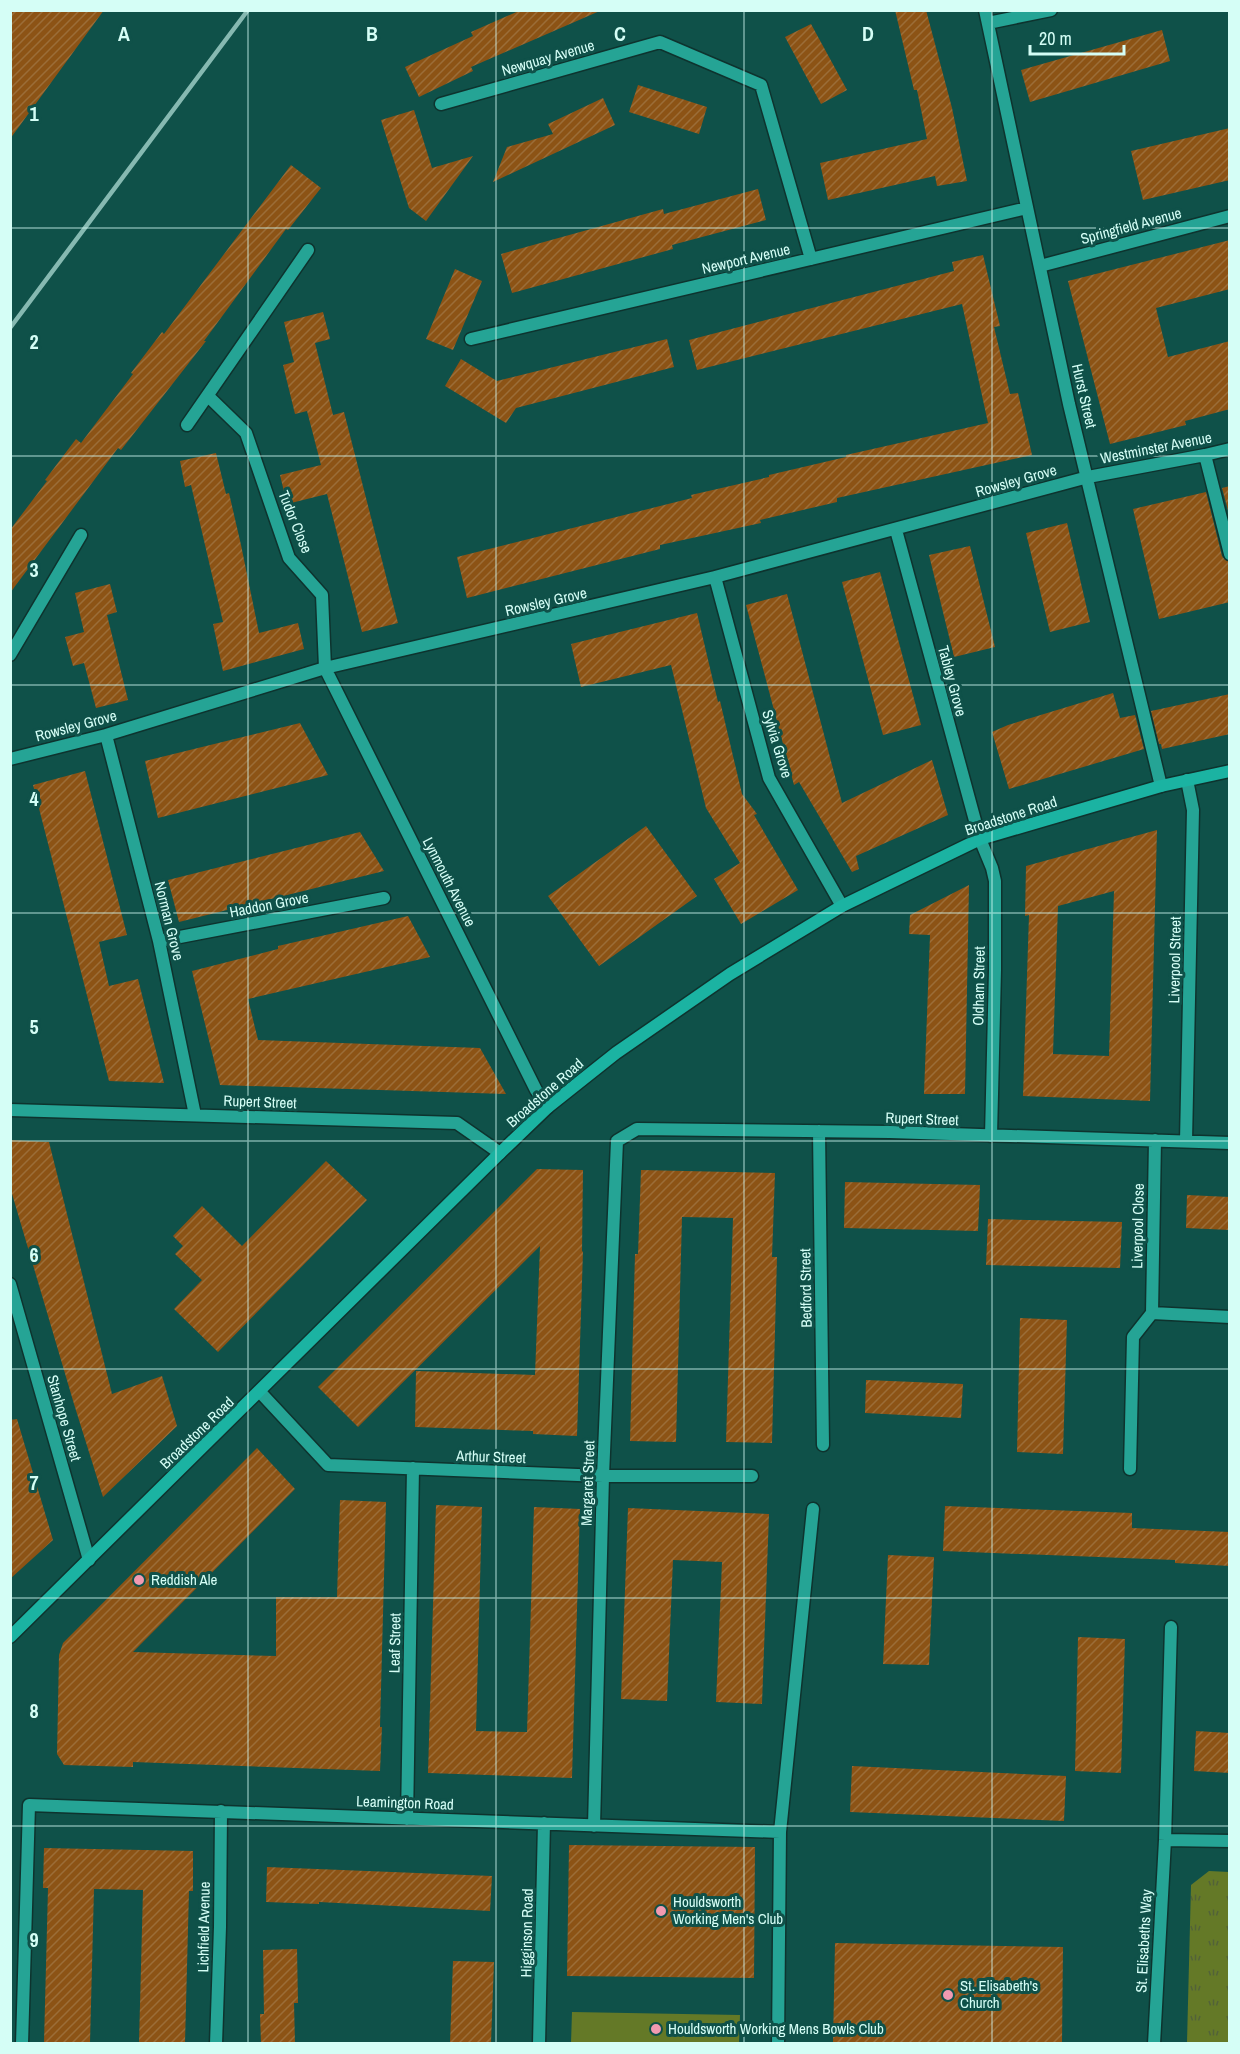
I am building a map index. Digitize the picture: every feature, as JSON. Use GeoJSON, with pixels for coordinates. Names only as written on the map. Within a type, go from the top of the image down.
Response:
{"type":"FeatureCollection","features":[{"type":"Feature","properties":{"kind":"main road","name":"Broadstone Road"},"geometry":{"type":"LineString","coordinates":[[10,1637],[500,1153],[548,1107],[616,1053],[730,974],[842,906],[980,839],[1161,786],[1230,771]]}},
{"type":"Feature","properties":{"kind":"street"},"geometry":{"type":"LineString","coordinates":[[987,17],[1051,10]]}},
{"type":"Feature","properties":{"kind":"street","name":"Hurst Street"},"geometry":{"type":"LineString","coordinates":[[987,17],[1069,404],[1161,786]]}},
{"type":"Feature","properties":{"kind":"street","name":"Newquay Avenue"},"geometry":{"type":"LineString","coordinates":[[441,104],[660,42],[761,85],[811,259]]}},
{"type":"Feature","properties":{"kind":"street","name":"Newport Avenue"},"geometry":{"type":"LineString","coordinates":[[471,339],[1027,208]]}},
{"type":"Feature","properties":{"kind":"street","name":"Springfield Avenue"},"geometry":{"type":"LineString","coordinates":[[1040,266],[1230,216]]}},
{"type":"Feature","properties":{"kind":"street"},"geometry":{"type":"LineString","coordinates":[[186,425],[308,250]]}},
{"type":"Feature","properties":{"kind":"street","name":"Tudor Close"},"geometry":{"type":"LineString","coordinates":[[208,396],[246,433],[289,558],[322,596],[325,668]]}},
{"type":"Feature","properties":{"kind":"street","name":"Westminster Avenue"},"geometry":{"type":"LineString","coordinates":[[1088,477],[1230,449]]}},
{"type":"Feature","properties":{"kind":"street"},"geometry":{"type":"LineString","coordinates":[[1205,455],[1230,554]]}},
{"type":"Feature","properties":{"kind":"street","name":"Rowsley Grove"},"geometry":{"type":"LineString","coordinates":[[10,759],[106,735],[325,668],[715,578],[1088,477]]}},
{"type":"Feature","properties":{"kind":"street","name":"Tabley Grove"},"geometry":{"type":"LineString","coordinates":[[896,530],[980,839]]}},
{"type":"Feature","properties":{"kind":"street"},"geometry":{"type":"LineString","coordinates":[[10,655],[81,535]]}},
{"type":"Feature","properties":{"kind":"street","name":"Sylvia Grove"},"geometry":{"type":"LineString","coordinates":[[715,578],[769,778],[842,906]]}},
{"type":"Feature","properties":{"kind":"street","name":"Lynmouth Avenue"},"geometry":{"type":"LineString","coordinates":[[325,668],[536,1090],[548,1107]]}},
{"type":"Feature","properties":{"kind":"street","name":"Norman Grove"},"geometry":{"type":"LineString","coordinates":[[106,735],[159,941],[195,1115]]}},
{"type":"Feature","properties":{"kind":"street","name":"Liverpool Street"},"geometry":{"type":"LineString","coordinates":[[1186,1141],[1193,810],[1187,780]]}},
{"type":"Feature","properties":{"kind":"street","name":"Oldham Street"},"geometry":{"type":"LineString","coordinates":[[980,839],[992,868],[994,881],[995,970],[991,1136]]}},
{"type":"Feature","properties":{"kind":"street","name":"Haddon Grove"},"geometry":{"type":"LineString","coordinates":[[159,941],[384,898]]}},
{"type":"Feature","properties":{"kind":"street","name":"Rupert Street"},"geometry":{"type":"LineString","coordinates":[[10,1110],[457,1123],[500,1153]]}},
{"type":"Feature","properties":{"kind":"street","name":"Rupert Street"},"geometry":{"type":"LineString","coordinates":[[617,1141],[637,1129],[819,1131],[1230,1143]]}},
{"type":"Feature","properties":{"kind":"street","name":"Bedford Street"},"geometry":{"type":"LineString","coordinates":[[819,1131],[823,1445]]}},
{"type":"Feature","properties":{"kind":"street","name":"Liverpool Close"},"geometry":{"type":"LineString","coordinates":[[1152,1313],[1155,1140]]}},
{"type":"Feature","properties":{"kind":"street","name":"Margaret Street"},"geometry":{"type":"LineString","coordinates":[[594,1826],[603,1476],[617,1141]]}},
{"type":"Feature","properties":{"kind":"street","name":"Stanhope Street"},"geometry":{"type":"LineString","coordinates":[[10,1284],[89,1560]]}},
{"type":"Feature","properties":{"kind":"street"},"geometry":{"type":"LineString","coordinates":[[1130,1469],[1133,1337],[1152,1313],[1230,1317]]}},
{"type":"Feature","properties":{"kind":"street","name":"Arthur Street"},"geometry":{"type":"LineString","coordinates":[[260,1392],[328,1465],[603,1476],[752,1476]]}},
{"type":"Feature","properties":{"kind":"street","name":"Leaf Street"},"geometry":{"type":"LineString","coordinates":[[407,1819],[413,1468]]}},
{"type":"Feature","properties":{"kind":"street"},"geometry":{"type":"LineString","coordinates":[[778,2043],[780,1832],[813,1509]]}},
{"type":"Feature","properties":{"kind":"street","name":"St. Elisabeths Way"},"geometry":{"type":"LineString","coordinates":[[1154,2043],[1165,1840],[1171,1627]]}},
{"type":"Feature","properties":{"kind":"street","name":"Leamington Road"},"geometry":{"type":"LineString","coordinates":[[22,2043],[29,1805],[780,1832]]}},
{"type":"Feature","properties":{"kind":"street","name":"Lichfield Avenue"},"geometry":{"type":"LineString","coordinates":[[216,2043],[221,1811]]}},
{"type":"Feature","properties":{"kind":"street","name":"Higginson Road"},"geometry":{"type":"LineString","coordinates":[[539,2043],[544,1823]]}},
{"type":"Feature","properties":{"kind":"street"},"geometry":{"type":"LineString","coordinates":[[1165,1840],[1230,1841]]}},
{"type":"Feature","properties":{"kind":"green space"},"geometry":{"type":"Polygon","coordinates":[[[1209,1871],[1229,1872],[1229,2043],[1187,2043],[1191,1885],[1209,1871]]]}},
{"type":"Feature","properties":{"kind":"green space","name":"Houldsworth Working Mens Bowls Club"},"geometry":{"type":"Polygon","coordinates":[[[572,2012],[740,2015],[739,2043],[571,2043],[572,2012]]]}},
{"type":"Feature","properties":{"kind":"building"},"geometry":{"type":"Polygon","coordinates":[[[10,10],[104,10],[10,139],[10,10]]]}},
{"type":"Feature","properties":{"kind":"building"},"geometry":{"type":"Polygon","coordinates":[[[521,10],[602,10],[471,67],[473,71],[419,97],[405,67],[473,36],[471,32],[521,10]]]}},
{"type":"Feature","properties":{"kind":"building"},"geometry":{"type":"Polygon","coordinates":[[[895,10],[926,10],[952,108],[967,181],[937,186],[935,176],[828,200],[820,163],[927,139],[917,90],[914,90],[895,10]]]}},
{"type":"Feature","properties":{"kind":"building"},"geometry":{"type":"Polygon","coordinates":[[[811,24],[847,90],[821,104],[785,37],[811,24]]]}},
{"type":"Feature","properties":{"kind":"building"},"geometry":{"type":"Polygon","coordinates":[[[1162,30],[1170,61],[1030,102],[1021,70],[1162,30]]]}},
{"type":"Feature","properties":{"kind":"building"},"geometry":{"type":"Polygon","coordinates":[[[638,85],[707,107],[699,134],[629,112],[638,85]]]}},
{"type":"Feature","properties":{"kind":"building"},"geometry":{"type":"Polygon","coordinates":[[[603,98],[615,125],[493,182],[507,147],[553,134],[548,124],[603,98]]]}},
{"type":"Feature","properties":{"kind":"building"},"geometry":{"type":"Polygon","coordinates":[[[414,110],[432,168],[473,156],[426,221],[409,208],[381,120],[414,110]]]}},
{"type":"Feature","properties":{"kind":"building"},"geometry":{"type":"Polygon","coordinates":[[[1230,128],[1230,180],[1143,200],[1131,151],[1230,128]]]}},
{"type":"Feature","properties":{"kind":"building"},"geometry":{"type":"Polygon","coordinates":[[[291,165],[321,188],[288,230],[286,229],[204,341],[206,341],[121,450],[118,448],[10,593],[10,530],[76,439],[81,443],[133,374],[131,373],[162,332],[164,334],[291,165]]]}},
{"type":"Feature","properties":{"kind":"building"},"geometry":{"type":"Polygon","coordinates":[[[758,189],[766,220],[672,245],[673,249],[512,293],[501,254],[663,209],[664,214],[758,189]]]}},
{"type":"Feature","properties":{"kind":"building"},"geometry":{"type":"Polygon","coordinates":[[[1230,240],[1230,289],[1156,308],[1168,357],[1230,341],[1230,409],[1185,421],[1186,425],[1110,444],[1068,281],[1230,240]]]}},
{"type":"Feature","properties":{"kind":"building"},"geometry":{"type":"Polygon","coordinates":[[[983,255],[1000,326],[994,327],[1010,394],[1018,393],[1032,455],[837,498],[837,502],[760,520],[761,523],[660,545],[660,549],[467,598],[457,557],[692,498],[691,495],[769,477],[769,475],[846,457],[846,455],[988,423],[962,304],[697,370],[689,340],[954,271],[952,262],[983,255]]]}},
{"type":"Feature","properties":{"kind":"building"},"geometry":{"type":"Polygon","coordinates":[[[455,269],[482,281],[453,350],[426,339],[455,269]]]}},
{"type":"Feature","properties":{"kind":"building"},"geometry":{"type":"Polygon","coordinates":[[[323,312],[330,339],[315,343],[333,415],[344,412],[398,623],[362,632],[327,494],[287,504],[280,475],[321,465],[307,411],[295,414],[283,365],[294,362],[284,322],[323,312]]]}},
{"type":"Feature","properties":{"kind":"building"},"geometry":{"type":"Polygon","coordinates":[[[667,339],[674,367],[516,408],[506,423],[445,386],[461,359],[497,381],[667,339]]]}},
{"type":"Feature","properties":{"kind":"building"},"geometry":{"type":"Polygon","coordinates":[[[216,453],[226,494],[229,493],[259,633],[298,623],[304,649],[223,671],[213,624],[223,622],[191,485],[185,487],[180,461],[216,453]]]}},
{"type":"Feature","properties":{"kind":"building"},"geometry":{"type":"Polygon","coordinates":[[[1230,486],[1230,518],[1222,488],[1230,486]]]}},
{"type":"Feature","properties":{"kind":"building"},"geometry":{"type":"Polygon","coordinates":[[[1206,492],[1222,556],[1230,562],[1230,602],[1159,619],[1133,509],[1206,492]]]}},
{"type":"Feature","properties":{"kind":"building"},"geometry":{"type":"Polygon","coordinates":[[[1067,523],[1090,622],[1050,632],[1026,533],[1067,523]]]}},
{"type":"Feature","properties":{"kind":"building"},"geometry":{"type":"Polygon","coordinates":[[[970,546],[995,647],[954,657],[929,555],[970,546]]]}},
{"type":"Feature","properties":{"kind":"building"},"geometry":{"type":"Polygon","coordinates":[[[880,572],[921,725],[883,735],[842,582],[880,572]]]}},
{"type":"Feature","properties":{"kind":"building"},"geometry":{"type":"Polygon","coordinates":[[[110,584],[117,612],[107,615],[128,700],[96,708],[84,663],[73,666],[65,637],[84,632],[75,593],[110,584]]]}},
{"type":"Feature","properties":{"kind":"building"},"geometry":{"type":"Polygon","coordinates":[[[787,594],[842,803],[932,760],[948,815],[856,856],[859,869],[852,872],[799,782],[794,785],[746,605],[787,594]]]}},
{"type":"Feature","properties":{"kind":"building"},"geometry":{"type":"Polygon","coordinates":[[[697,613],[742,794],[757,814],[754,815],[798,890],[741,924],[714,879],[740,863],[706,808],[671,665],[581,687],[571,644],[697,613]]]}},
{"type":"Feature","properties":{"kind":"building"},"geometry":{"type":"Polygon","coordinates":[[[1113,693],[1120,718],[1135,715],[1144,749],[1009,789],[992,732],[1113,693]]]}},
{"type":"Feature","properties":{"kind":"building"},"geometry":{"type":"Polygon","coordinates":[[[1230,694],[1230,734],[1162,749],[1151,711],[1230,694]]]}},
{"type":"Feature","properties":{"kind":"building"},"geometry":{"type":"Polygon","coordinates":[[[300,723],[328,775],[158,818],[145,761],[300,723]]]}},
{"type":"Feature","properties":{"kind":"building"},"geometry":{"type":"Polygon","coordinates":[[[85,771],[127,935],[99,942],[109,986],[138,979],[164,1083],[109,1081],[33,785],[85,771]]]}},
{"type":"Feature","properties":{"kind":"building"},"geometry":{"type":"Polygon","coordinates":[[[646,826],[697,896],[599,966],[548,896],[646,826]]]}},
{"type":"Feature","properties":{"kind":"building"},"geometry":{"type":"Polygon","coordinates":[[[1157,830],[1150,1101],[1023,1096],[1029,915],[1025,916],[1026,866],[1157,830]],[[1114,891],[1058,906],[1053,1054],[1109,1056],[1114,891]]]}},
{"type":"Feature","properties":{"kind":"building"},"geometry":{"type":"Polygon","coordinates":[[[360,832],[384,871],[179,922],[168,880],[360,832]]]}},
{"type":"Feature","properties":{"kind":"building"},"geometry":{"type":"Polygon","coordinates":[[[969,885],[965,1094],[924,1094],[930,935],[909,934],[910,915],[969,885]]]}},
{"type":"Feature","properties":{"kind":"building"},"geometry":{"type":"Polygon","coordinates":[[[408,916],[430,957],[248,999],[258,1040],[480,1048],[506,1094],[220,1085],[192,971],[278,949],[278,946],[408,916]]]}},
{"type":"Feature","properties":{"kind":"building"},"geometry":{"type":"Polygon","coordinates":[[[10,1140],[49,1142],[112,1394],[162,1376],[177,1426],[103,1497],[10,1187],[10,1140]]]}},
{"type":"Feature","properties":{"kind":"building"},"geometry":{"type":"Polygon","coordinates":[[[326,1161],[367,1200],[218,1352],[174,1309],[202,1280],[175,1254],[183,1246],[173,1236],[202,1206],[242,1246],[326,1161]]]}},
{"type":"Feature","properties":{"kind":"building"},"geometry":{"type":"Polygon","coordinates":[[[537,1169],[583,1170],[583,1251],[577,1436],[533,1434],[533,1431],[415,1427],[416,1371],[535,1375],[540,1246],[358,1427],[318,1387],[537,1169]]]}},
{"type":"Feature","properties":{"kind":"building"},"geometry":{"type":"Polygon","coordinates":[[[641,1170],[775,1173],[772,1257],[777,1257],[772,1443],[726,1442],[733,1218],[682,1217],[676,1442],[630,1441],[635,1254],[638,1254],[641,1170]]]}},
{"type":"Feature","properties":{"kind":"building"},"geometry":{"type":"Polygon","coordinates":[[[845,1182],[980,1185],[978,1231],[844,1228],[845,1182]]]}},
{"type":"Feature","properties":{"kind":"building"},"geometry":{"type":"Polygon","coordinates":[[[1187,1195],[1230,1197],[1230,1230],[1186,1228],[1187,1195]]]}},
{"type":"Feature","properties":{"kind":"building"},"geometry":{"type":"Polygon","coordinates":[[[988,1219],[1122,1222],[1120,1268],[986,1265],[988,1219]]]}},
{"type":"Feature","properties":{"kind":"building"},"geometry":{"type":"Polygon","coordinates":[[[1020,1318],[1067,1320],[1063,1454],[1017,1452],[1020,1318]]]}},
{"type":"Feature","properties":{"kind":"building"},"geometry":{"type":"Polygon","coordinates":[[[866,1380],[963,1384],[961,1418],[865,1413],[866,1380]]]}},
{"type":"Feature","properties":{"kind":"building"},"geometry":{"type":"Polygon","coordinates":[[[17,1419],[53,1540],[10,1579],[10,1420],[17,1419]]]}},
{"type":"Feature","properties":{"kind":"building"},"geometry":{"type":"Polygon","coordinates":[[[257,1448],[295,1489],[133,1652],[276,1656],[276,1597],[337,1597],[340,1500],[386,1502],[380,1771],[133,1762],[133,1767],[64,1765],[57,1754],[59,1655],[63,1643],[257,1448]]]}},
{"type":"Feature","properties":{"kind":"building"},"geometry":{"type":"Polygon","coordinates":[[[436,1505],[482,1507],[476,1731],[527,1732],[534,1507],[580,1509],[572,1778],[428,1773],[436,1505]]]}},
{"type":"Feature","properties":{"kind":"building"},"geometry":{"type":"Polygon","coordinates":[[[945,1506],[1132,1513],[1132,1528],[1230,1532],[1230,1566],[1175,1563],[1175,1560],[943,1551],[945,1506]]]}},
{"type":"Feature","properties":{"kind":"building"},"geometry":{"type":"Polygon","coordinates":[[[628,1508],[769,1514],[762,1704],[716,1702],[722,1562],[673,1560],[667,1701],[621,1699],[628,1508]]]}},
{"type":"Feature","properties":{"kind":"building"},"geometry":{"type":"Polygon","coordinates":[[[888,1555],[934,1557],[929,1665],[883,1664],[888,1555]]]}},
{"type":"Feature","properties":{"kind":"building"},"geometry":{"type":"Polygon","coordinates":[[[1078,1637],[1125,1639],[1121,1773],[1075,1771],[1078,1637]]]}},
{"type":"Feature","properties":{"kind":"building"},"geometry":{"type":"Polygon","coordinates":[[[1196,1731],[1230,1733],[1230,1773],[1194,1771],[1196,1731]]]}},
{"type":"Feature","properties":{"kind":"building"},"geometry":{"type":"Polygon","coordinates":[[[852,1766],[1066,1776],[1064,1821],[850,1812],[852,1766]]]}},
{"type":"Feature","properties":{"kind":"building","name":"Houldsworth Working Men's Club"},"geometry":{"type":"Polygon","coordinates":[[[569,1845],[755,1847],[754,1978],[567,1976],[569,1845]]]}},
{"type":"Feature","properties":{"kind":"building"},"geometry":{"type":"Polygon","coordinates":[[[44,1848],[193,1851],[193,1891],[189,1891],[185,2043],[139,2043],[143,1890],[94,1889],[90,2043],[44,2043],[48,1888],[43,1888],[44,1848]]]}},
{"type":"Feature","properties":{"kind":"building"},"geometry":{"type":"Polygon","coordinates":[[[267,1867],[492,1876],[490,1911],[319,1902],[319,1904],[266,1902],[267,1867]]]}},
{"type":"Feature","properties":{"kind":"building","name":"St. Elisabeth's Church"},"geometry":{"type":"Polygon","coordinates":[[[835,1943],[1063,1947],[1062,2043],[833,2043],[835,1943]]]}},
{"type":"Feature","properties":{"kind":"building"},"geometry":{"type":"Polygon","coordinates":[[[297,1949],[298,2003],[294,2003],[295,2043],[261,2043],[260,2014],[264,2014],[263,1950],[297,1949]]]}},
{"type":"Feature","properties":{"kind":"building"},"geometry":{"type":"Polygon","coordinates":[[[453,1961],[494,1962],[491,2043],[450,2043],[453,1961]]]}},
{"type":"Feature","properties":{"kind":"railway"},"geometry":{"type":"LineString","coordinates":[[10,328],[248,10]]}},
{"type":"Feature","properties":{"kind":"place","name":"Reddish Ale"},"geometry":{"type":"Point","coordinates":[139,1580]}},
{"type":"Feature","properties":{"kind":"place","name":"Houldsworth Working Men's Club"},"geometry":{"type":"Point","coordinates":[661,1911]}},
{"type":"Feature","properties":{"kind":"place","name":"St. Elisabeth's Church"},"geometry":{"type":"Point","coordinates":[948,1995]}},
{"type":"Feature","properties":{"kind":"place","name":"Houldsworth Working Mens Bowls Club"},"geometry":{"type":"Point","coordinates":[656,2029]}}]}
